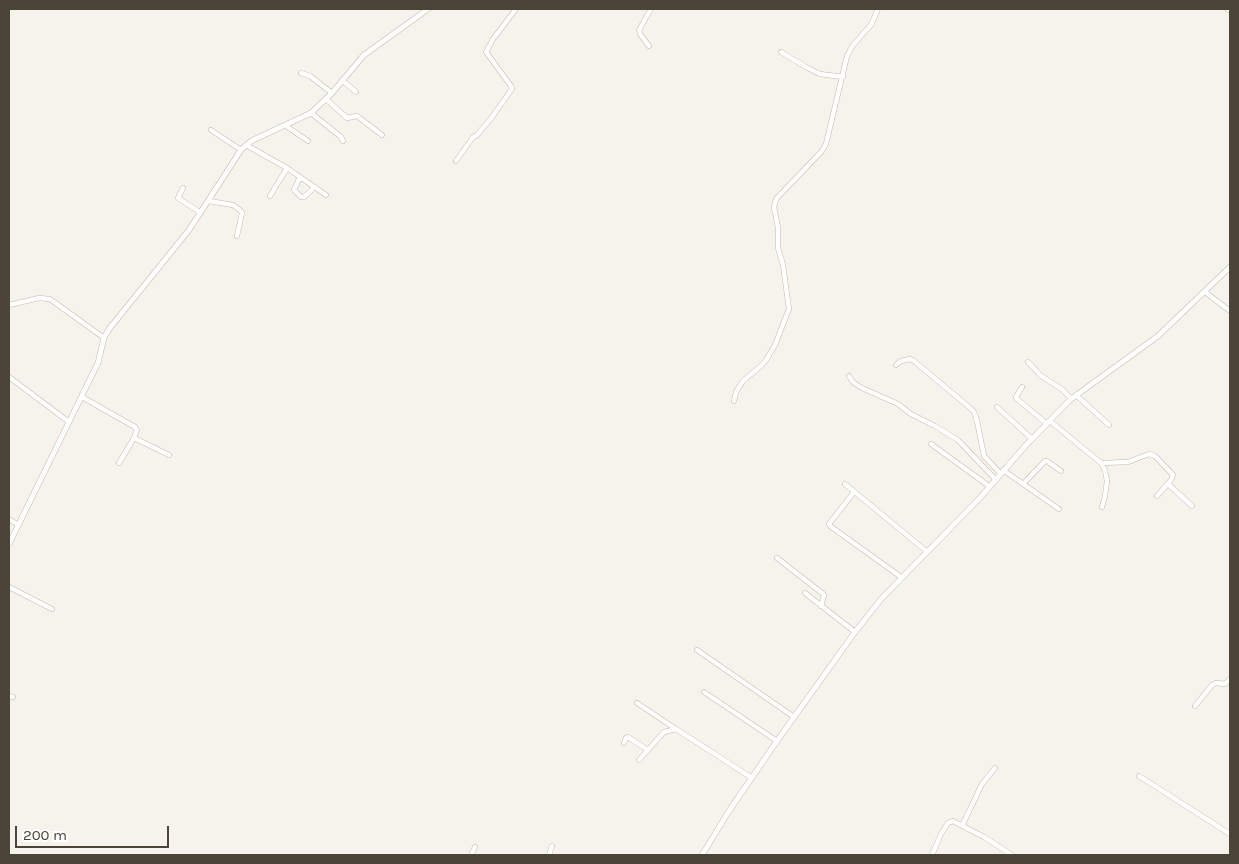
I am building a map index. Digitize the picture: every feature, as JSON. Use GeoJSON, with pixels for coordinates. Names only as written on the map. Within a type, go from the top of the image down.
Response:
{"type":"FeatureCollection","features":[{"type":"Feature","properties":{"kind":"street"},"geometry":{"type":"LineString","coordinates":[[9,544],[98,363],[104,338],[116,318],[201,213],[241,150],[246,145],[311,114],[332,93],[364,55],[428,9]]}},
{"type":"Feature","properties":{"kind":"street"},"geometry":{"type":"LineString","coordinates":[[456,161],[512,89],[486,52],[492,39],[516,9]]}},
{"type":"Feature","properties":{"kind":"street"},"geometry":{"type":"LineString","coordinates":[[649,46],[638,30],[651,9]]}},
{"type":"Feature","properties":{"kind":"street"},"geometry":{"type":"LineString","coordinates":[[734,401],[736,392],[743,381],[762,366],[766,360],[788,315],[789,304],[778,248],[778,228],[774,207],[776,199],[822,151],[826,144],[850,50],[871,24],[878,9]]}},
{"type":"Feature","properties":{"kind":"street"},"geometry":{"type":"LineString","coordinates":[[782,52],[820,74],[843,77]]}},
{"type":"Feature","properties":{"kind":"street"},"geometry":{"type":"LineString","coordinates":[[301,73],[310,76],[332,93]]}},
{"type":"Feature","properties":{"kind":"street"},"geometry":{"type":"LineString","coordinates":[[342,80],[356,92]]}},
{"type":"Feature","properties":{"kind":"street"},"geometry":{"type":"LineString","coordinates":[[326,99],[347,118],[357,116],[382,135]]}},
{"type":"Feature","properties":{"kind":"street"},"geometry":{"type":"LineString","coordinates":[[311,114],[342,137],[343,141]]}},
{"type":"Feature","properties":{"kind":"street"},"geometry":{"type":"LineString","coordinates":[[286,126],[308,141]]}},
{"type":"Feature","properties":{"kind":"street"},"geometry":{"type":"LineString","coordinates":[[211,130],[241,150]]}},
{"type":"Feature","properties":{"kind":"street"},"geometry":{"type":"LineString","coordinates":[[246,145],[287,168],[326,195]]}},
{"type":"Feature","properties":{"kind":"street"},"geometry":{"type":"LineString","coordinates":[[270,196],[287,168]]}},
{"type":"Feature","properties":{"kind":"street"},"geometry":{"type":"LineString","coordinates":[[300,177],[294,190],[301,197],[304,197],[314,187]]}},
{"type":"Feature","properties":{"kind":"street"},"geometry":{"type":"LineString","coordinates":[[183,188],[178,198],[201,213]]}},
{"type":"Feature","properties":{"kind":"street"},"geometry":{"type":"LineString","coordinates":[[209,201],[233,205],[241,211],[237,236]]}},
{"type":"Feature","properties":{"kind":"street"},"geometry":{"type":"LineString","coordinates":[[702,855],[776,741],[855,632],[901,577],[978,500],[1032,439],[1071,399],[1158,336],[1230,267]]}},
{"type":"Feature","properties":{"kind":"street"},"geometry":{"type":"LineString","coordinates":[[1204,292],[1230,311]]}},
{"type":"Feature","properties":{"kind":"street"},"geometry":{"type":"LineString","coordinates":[[9,305],[40,298],[50,299],[104,338]]}},
{"type":"Feature","properties":{"kind":"street"},"geometry":{"type":"LineString","coordinates":[[896,365],[901,361],[910,360],[914,362],[969,407],[978,421],[984,456],[1002,472],[1059,509]]}},
{"type":"Feature","properties":{"kind":"street"},"geometry":{"type":"LineString","coordinates":[[1028,362],[1040,375],[1063,390],[1071,399]]}},
{"type":"Feature","properties":{"kind":"street"},"geometry":{"type":"LineString","coordinates":[[849,376],[860,388],[898,404],[911,414],[958,440],[995,480]]}},
{"type":"Feature","properties":{"kind":"street"},"geometry":{"type":"LineString","coordinates":[[9,377],[70,422]]}},
{"type":"Feature","properties":{"kind":"street"},"geometry":{"type":"LineString","coordinates":[[1022,387],[1016,397],[1018,399],[1101,463],[1105,470],[1107,481],[1102,507]]}},
{"type":"Feature","properties":{"kind":"street"},"geometry":{"type":"LineString","coordinates":[[1076,395],[1109,424]]}},
{"type":"Feature","properties":{"kind":"street"},"geometry":{"type":"LineString","coordinates":[[82,397],[135,427],[137,430],[119,463]]}},
{"type":"Feature","properties":{"kind":"street"},"geometry":{"type":"LineString","coordinates":[[997,407],[1032,439]]}},
{"type":"Feature","properties":{"kind":"street"},"geometry":{"type":"LineString","coordinates":[[134,438],[169,455]]}},
{"type":"Feature","properties":{"kind":"street"},"geometry":{"type":"LineString","coordinates":[[931,444],[989,486]]}},
{"type":"Feature","properties":{"kind":"street"},"geometry":{"type":"LineString","coordinates":[[1101,463],[1128,462],[1151,454],[1173,475],[1157,496]]}},
{"type":"Feature","properties":{"kind":"street"},"geometry":{"type":"LineString","coordinates":[[1023,484],[1045,461],[1060,472]]}},
{"type":"Feature","properties":{"kind":"street"},"geometry":{"type":"LineString","coordinates":[[845,484],[926,551]]}},
{"type":"Feature","properties":{"kind":"street"},"geometry":{"type":"LineString","coordinates":[[1168,484],[1192,506]]}},
{"type":"Feature","properties":{"kind":"street"},"geometry":{"type":"LineString","coordinates":[[854,492],[830,526],[901,577]]}},
{"type":"Feature","properties":{"kind":"street"},"geometry":{"type":"LineString","coordinates":[[9,519],[18,525]]}},
{"type":"Feature","properties":{"kind":"street"},"geometry":{"type":"LineString","coordinates":[[777,558],[824,595],[822,606]]}},
{"type":"Feature","properties":{"kind":"street"},"geometry":{"type":"LineString","coordinates":[[9,587],[52,609]]}},
{"type":"Feature","properties":{"kind":"street"},"geometry":{"type":"LineString","coordinates":[[804,593],[855,632]]}},
{"type":"Feature","properties":{"kind":"street"},"geometry":{"type":"LineString","coordinates":[[697,650],[794,717]]}},
{"type":"Feature","properties":{"kind":"street"},"geometry":{"type":"LineString","coordinates":[[1195,706],[1212,685],[1226,684],[1230,679]]}},
{"type":"Feature","properties":{"kind":"street"},"geometry":{"type":"LineString","coordinates":[[704,692],[776,741]]}},
{"type":"Feature","properties":{"kind":"street"},"geometry":{"type":"LineString","coordinates":[[637,703],[752,778]]}},
{"type":"Feature","properties":{"kind":"street"},"geometry":{"type":"LineString","coordinates":[[639,760],[664,732],[676,729]]}},
{"type":"Feature","properties":{"kind":"street"},"geometry":{"type":"LineString","coordinates":[[624,743],[626,738],[628,738],[648,750]]}},
{"type":"Feature","properties":{"kind":"street"},"geometry":{"type":"LineString","coordinates":[[962,826],[982,784],[995,768]]}},
{"type":"Feature","properties":{"kind":"street"},"geometry":{"type":"LineString","coordinates":[[1139,776],[1230,834]]}},
{"type":"Feature","properties":{"kind":"street"},"geometry":{"type":"LineString","coordinates":[[932,855],[941,834],[948,823],[953,821],[1012,855]]}},
{"type":"Feature","properties":{"kind":"street"},"geometry":{"type":"LineString","coordinates":[[549,855],[552,846]]}},
{"type":"Feature","properties":{"kind":"street"},"geometry":{"type":"LineString","coordinates":[[471,855],[476,847]]}}]}
